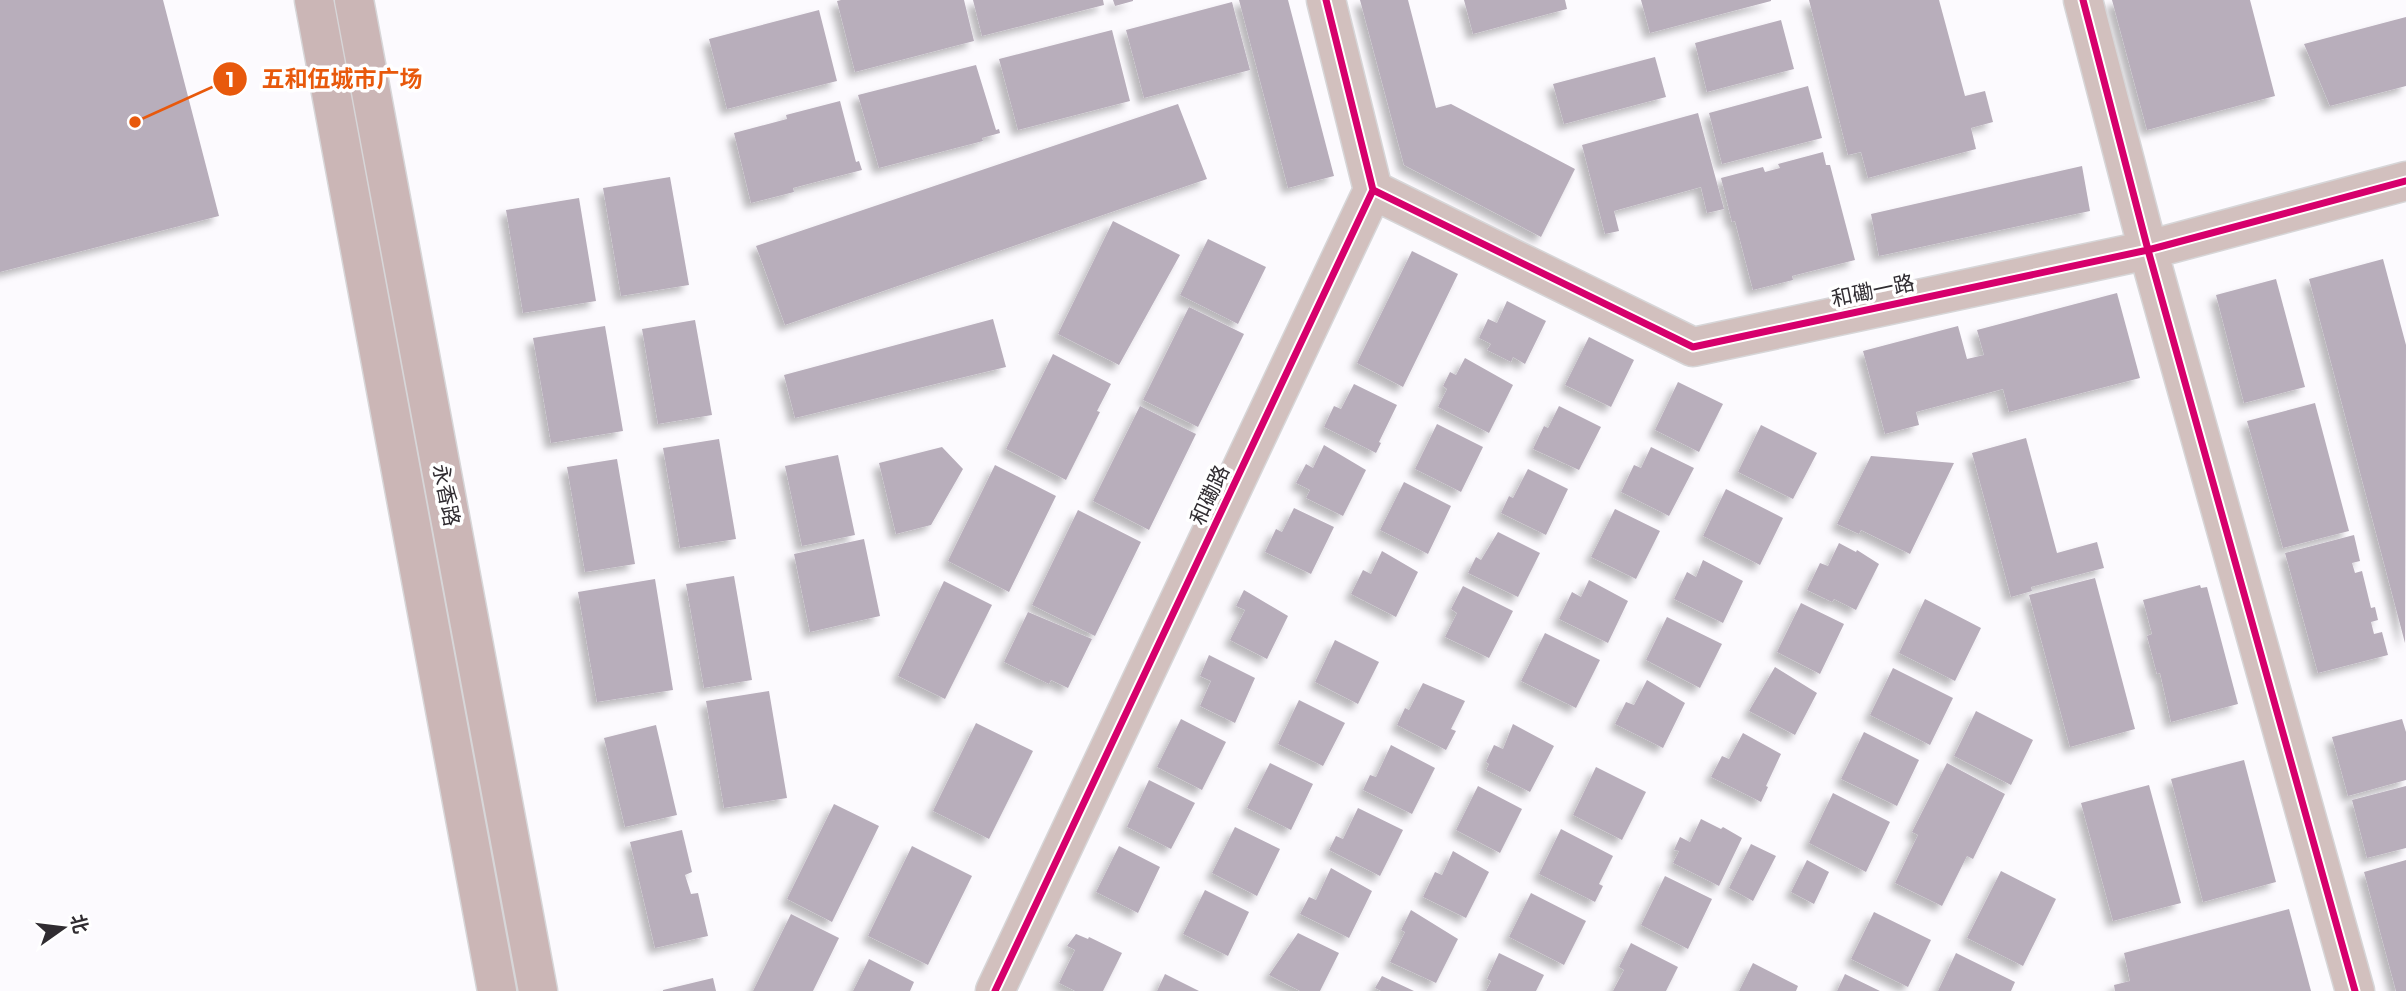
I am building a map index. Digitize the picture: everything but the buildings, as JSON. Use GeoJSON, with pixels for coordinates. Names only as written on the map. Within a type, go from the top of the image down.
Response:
{"type":"FeatureCollection","features":[{"type":"Feature","properties":{"kind":"main road","name":"永香路"},"geometry":{"type":"LineString","coordinates":[[304,0],[317,18],[497,991]]}},
{"type":"Feature","properties":{"kind":"main road","name":"永香路"},"geometry":{"type":"LineString","coordinates":[[354,0],[538,991]]}},
{"type":"Feature","properties":{"kind":"street"},"geometry":{"type":"LineString","coordinates":[[1326,0],[1373,190]]}},
{"type":"Feature","properties":{"kind":"street"},"geometry":{"type":"LineString","coordinates":[[2082,0],[2148,250],[2355,991]]}},
{"type":"Feature","properties":{"kind":"street","name":"和磡一路"},"geometry":{"type":"LineString","coordinates":[[1373,190],[1693,347],[2148,250],[2406,181]]}},
{"type":"Feature","properties":{"kind":"street","name":"和磡路"},"geometry":{"type":"LineString","coordinates":[[995,991],[1373,190]]}},
{"type":"Feature","properties":{"kind":"cycle path"},"geometry":{"type":"LineString","coordinates":[[995,991],[1373,190],[1326,0]]}},
{"type":"Feature","properties":{"kind":"cycle path"},"geometry":{"type":"LineString","coordinates":[[2083,0],[2148,250],[2355,991]]}},
{"type":"Feature","properties":{"kind":"cycle path"},"geometry":{"type":"LineString","coordinates":[[1373,190],[1693,347],[2148,250],[2406,181]]}},
{"type":"Feature","properties":{"kind":"place","name":"五和伍城市广场"},"geometry":{"type":"Point","coordinates":[135,122]}}]}
